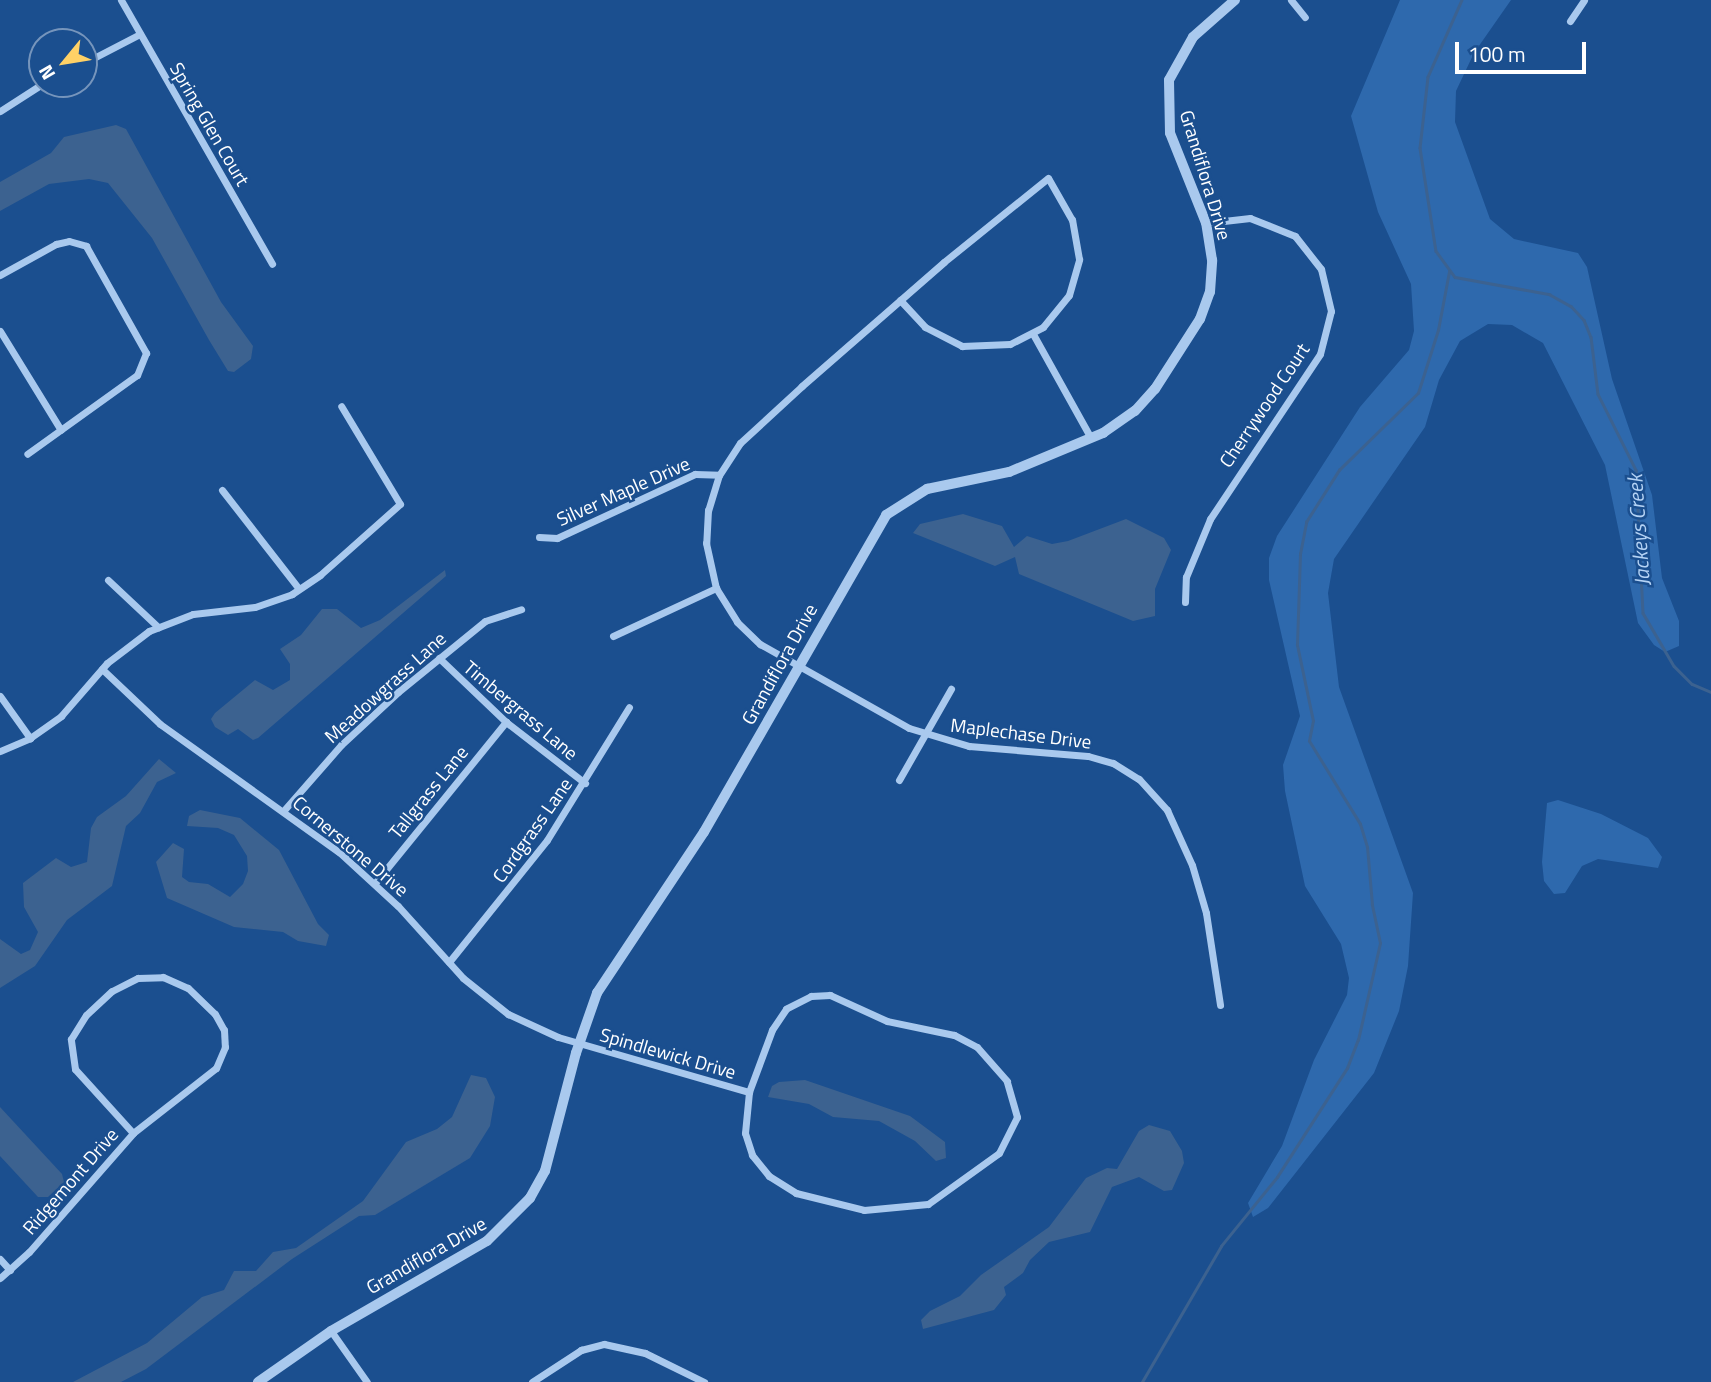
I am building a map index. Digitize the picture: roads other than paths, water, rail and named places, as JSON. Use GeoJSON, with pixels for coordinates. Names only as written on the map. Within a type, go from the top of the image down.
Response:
{"type":"FeatureCollection","features":[{"type":"Feature","properties":{"kind":"street","name":"Spring Glen Court"},"geometry":{"type":"LineString","coordinates":[[121,0],[272,264]]}},
{"type":"Feature","properties":{"kind":"street","name":"Grandiflora Drive"},"geometry":{"type":"LineString","coordinates":[[258,1382],[331,1331],[473,1251],[523,1209],[545,1171],[578,1043],[608,972],[704,832],[873,532],[905,500],[927,489],[1009,472],[1115,426],[1145,401],[1200,319],[1212,275],[1206,223],[1170,133],[1167,91],[1185,46],[1235,0]]}},
{"type":"Feature","properties":{"kind":"street"},"geometry":{"type":"LineString","coordinates":[[1291,0],[1305,17]]}},
{"type":"Feature","properties":{"kind":"street"},"geometry":{"type":"LineString","coordinates":[[1570,21],[1584,0]]}},
{"type":"Feature","properties":{"kind":"street"},"geometry":{"type":"LineString","coordinates":[[98,56],[140,34]]}},
{"type":"Feature","properties":{"kind":"street"},"geometry":{"type":"LineString","coordinates":[[0,111],[28,93]]}},
{"type":"Feature","properties":{"kind":"street","name":"Maplechase Drive"},"geometry":{"type":"LineString","coordinates":[[1033,334],[1069,295],[1079,259],[1072,220],[1048,178],[900,300],[751,432],[719,475],[706,525],[708,558],[716,588],[749,634],[796,667],[925,735],[983,748],[1101,759],[1149,788],[1174,822],[1199,884],[1220,1005]]}},
{"type":"Feature","properties":{"kind":"street","name":"Cherrywood Court"},"geometry":{"type":"LineString","coordinates":[[1185,602],[1186,577],[1209,519],[1320,354],[1331,311],[1321,269],[1295,236],[1250,218],[1206,223]]}},
{"type":"Feature","properties":{"kind":"street"},"geometry":{"type":"LineString","coordinates":[[0,275],[56,244],[80,243],[95,256],[142,339],[146,353],[140,372],[27,454]]}},
{"type":"Feature","properties":{"kind":"street"},"geometry":{"type":"LineString","coordinates":[[900,300],[925,327],[962,346],[998,347],[1033,334],[1091,438]]}},
{"type":"Feature","properties":{"kind":"street"},"geometry":{"type":"LineString","coordinates":[[0,331],[61,430]]}},
{"type":"Feature","properties":{"kind":"street"},"geometry":{"type":"LineString","coordinates":[[0,751],[30,738],[69,709],[122,649],[158,627],[193,614],[255,607],[299,589],[400,504],[341,406]]}},
{"type":"Feature","properties":{"kind":"street","name":"Silver Maple Drive"},"geometry":{"type":"LineString","coordinates":[[539,537],[557,538],[695,474],[719,475]]}},
{"type":"Feature","properties":{"kind":"street"},"geometry":{"type":"LineString","coordinates":[[222,490],[299,589]]}},
{"type":"Feature","properties":{"kind":"street"},"geometry":{"type":"LineString","coordinates":[[107,580],[138,603],[158,627]]}},
{"type":"Feature","properties":{"kind":"street"},"geometry":{"type":"LineString","coordinates":[[613,636],[716,588]]}},
{"type":"Feature","properties":{"kind":"street","name":"Meadowgrass Lane"},"geometry":{"type":"LineString","coordinates":[[285,809],[359,728],[439,658],[485,621],[521,609]]}},
{"type":"Feature","properties":{"kind":"street","name":"Timbergrass Lane"},"geometry":{"type":"LineString","coordinates":[[439,658],[506,722],[585,783]]}},
{"type":"Feature","properties":{"kind":"street","name":"Cornerstone Drive"},"geometry":{"type":"LineString","coordinates":[[102,669],[160,724],[285,809],[375,883],[449,962],[508,1014],[578,1043]]}},
{"type":"Feature","properties":{"kind":"street"},"geometry":{"type":"LineString","coordinates":[[899,780],[951,689]]}},
{"type":"Feature","properties":{"kind":"street"},"geometry":{"type":"LineString","coordinates":[[0,696],[30,738]]}},
{"type":"Feature","properties":{"kind":"street","name":"Cordgrass Lane"},"geometry":{"type":"LineString","coordinates":[[449,962],[512,888],[585,783],[629,707]]}},
{"type":"Feature","properties":{"kind":"street","name":"Tallgrass Lane"},"geometry":{"type":"LineString","coordinates":[[375,883],[506,722]]}},
{"type":"Feature","properties":{"kind":"street","name":"Ridgemont Drive"},"geometry":{"type":"LineString","coordinates":[[0,1278],[133,1133],[216,1068],[225,1047],[224,1030],[215,1014],[188,988],[163,976],[138,978],[113,991],[86,1015],[71,1039],[75,1069],[133,1133]]}},
{"type":"Feature","properties":{"kind":"street","name":"Spindlewick Drive"},"geometry":{"type":"LineString","coordinates":[[830,995],[887,1021],[954,1035],[977,1047],[1007,1081],[1017,1117],[999,1153],[939,1199],[910,1209],[864,1210],[796,1193],[761,1168],[745,1133],[749,1092],[772,1030],[786,1009],[811,996],[830,995]]}},
{"type":"Feature","properties":{"kind":"street","name":"Spindlewick Drive"},"geometry":{"type":"LineString","coordinates":[[578,1043],[749,1092]]}},
{"type":"Feature","properties":{"kind":"street"},"geometry":{"type":"LineString","coordinates":[[0,1259],[10,1270]]}},
{"type":"Feature","properties":{"kind":"street"},"geometry":{"type":"LineString","coordinates":[[331,1331],[367,1382]]}},
{"type":"Feature","properties":{"kind":"street"},"geometry":{"type":"LineString","coordinates":[[532,1382],[581,1350],[604,1344],[646,1353],[704,1382]]}},
{"type":"Feature","properties":{"kind":"waterway","name":"Jackeys Creek"},"geometry":{"type":"LineString","coordinates":[[1462,0],[1428,77],[1420,148],[1436,251],[1455,277],[1549,294],[1571,306],[1584,320],[1591,337],[1598,394],[1636,470],[1643,613],[1674,666],[1692,684],[1711,692]]}},
{"type":"Feature","properties":{"kind":"waterway"},"geometry":{"type":"LineString","coordinates":[[1142,1382],[1221,1246],[1277,1177],[1347,1068],[1358,1040],[1380,943],[1372,905],[1367,847],[1360,824],[1309,741],[1313,721],[1297,645],[1300,554],[1306,522],[1339,470],[1418,393],[1438,330],[1449,272]]}}]}
